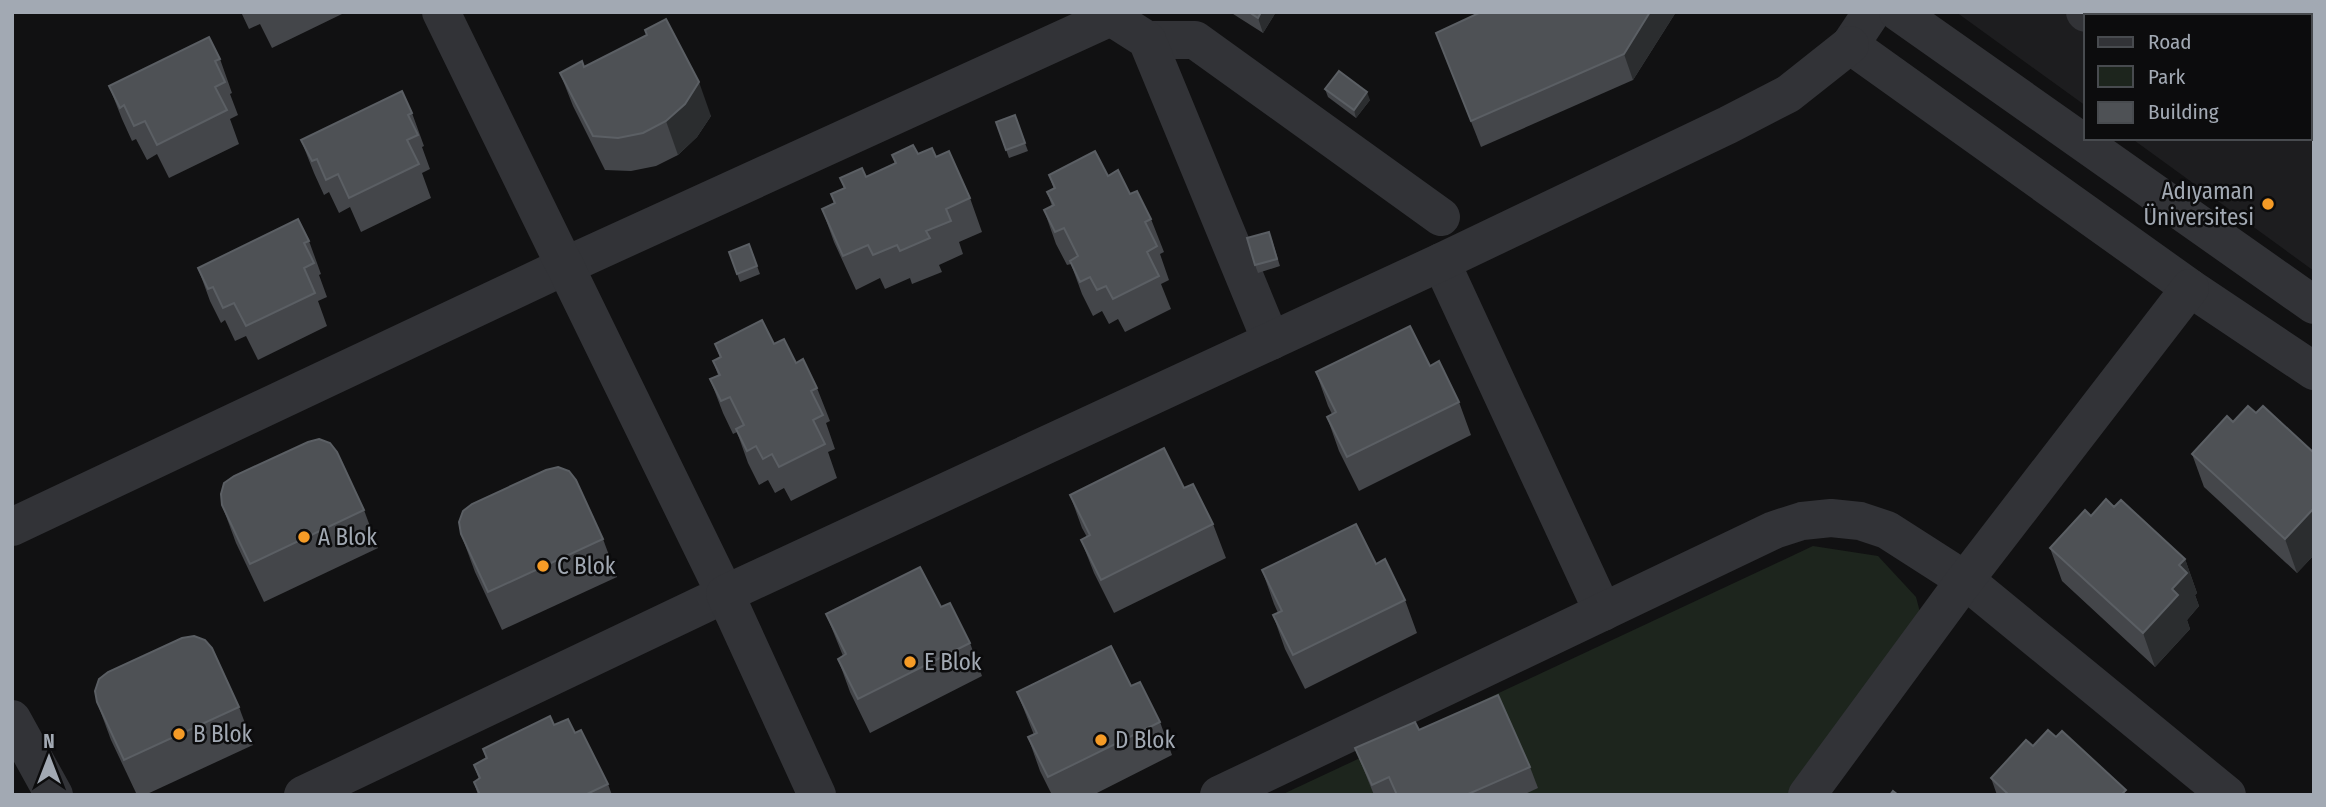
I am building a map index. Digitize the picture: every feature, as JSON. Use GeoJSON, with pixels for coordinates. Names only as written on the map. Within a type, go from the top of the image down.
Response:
{"type":"FeatureCollection","features":[{"type":"Feature","properties":{"kind":"street"},"geometry":{"type":"LineString","coordinates":[[441,12],[725,594],[817,795]]}},
{"type":"Feature","properties":{"kind":"street"},"geometry":{"type":"LineString","coordinates":[[303,795],[725,594],[1441,262],[1728,125],[1788,94],[1850,45],[1872,12]]}},
{"type":"Feature","properties":{"kind":"street"},"geometry":{"type":"LineString","coordinates":[[1898,12],[2314,304]]}},
{"type":"Feature","properties":{"kind":"street"},"geometry":{"type":"LineString","coordinates":[[12,527],[565,267],[1111,17],[1195,40],[1441,217]]}},
{"type":"Feature","properties":{"kind":"street"},"geometry":{"type":"LineString","coordinates":[[1166,31],[1271,341]]}},
{"type":"Feature","properties":{"kind":"street"},"geometry":{"type":"LineString","coordinates":[[1850,45],[2190,288],[2314,371]]}},
{"type":"Feature","properties":{"kind":"street"},"geometry":{"type":"LineString","coordinates":[[1441,262],[1603,612]]}},
{"type":"Feature","properties":{"kind":"street"},"geometry":{"type":"LineString","coordinates":[[1807,795],[1965,580],[2190,288]]}},
{"type":"Feature","properties":{"kind":"street"},"geometry":{"type":"LineString","coordinates":[[1219,795],[1774,530],[1802,521],[1831,518],[1860,521],[1887,530],[1965,580],[2227,795]]}},
{"type":"Feature","properties":{"kind":"street"},"geometry":{"type":"LineString","coordinates":[[12,719],[54,795]]}},
{"type":"Feature","properties":{"kind":"shaded area","name":"Adıyaman Üniversitesi"},"geometry":{"type":"Polygon","coordinates":[[[1956,12],[2314,12],[2314,271],[2134,140],[2312,140],[2312,14],[2084,14],[2084,105],[1956,12]]]}},
{"type":"Feature","properties":{"kind":"green space"},"geometry":{"type":"Polygon","coordinates":[[[1813,546],[1878,556],[1916,597],[1922,620],[1791,795],[1281,795],[1813,546]]]}},
{"type":"Feature","properties":{"kind":"building"},"geometry":{"type":"Polygon","coordinates":[[[1249,12],[1261,12],[1258,18],[1249,12]]]}},
{"type":"Feature","properties":{"kind":"building"},"geometry":{"type":"Polygon","coordinates":[[[1481,12],[1650,12],[1624,54],[1471,121],[1436,33],[1481,12]]]}},
{"type":"Feature","properties":{"kind":"building"},"geometry":{"type":"Polygon","coordinates":[[[2217,12],[2314,12],[2314,98],[2312,14],[2217,12]]]}},
{"type":"Feature","properties":{"kind":"building"},"geometry":{"type":"Polygon","coordinates":[[[666,19],[699,82],[685,104],[666,121],[643,133],[618,138],[593,136],[560,73],[582,61],[584,67],[647,35],[645,30],[666,19]]]}},
{"type":"Feature","properties":{"kind":"building"},"geometry":{"type":"Polygon","coordinates":[[[209,37],[220,59],[215,61],[225,82],[215,87],[227,110],[157,145],[145,121],[134,126],[124,105],[120,108],[109,86],[209,37]]]}},
{"type":"Feature","properties":{"kind":"building"},"geometry":{"type":"Polygon","coordinates":[[[1339,71],[1367,92],[1354,110],[1325,89],[1339,71]]]}},
{"type":"Feature","properties":{"kind":"building"},"geometry":{"type":"Polygon","coordinates":[[[402,91],[412,113],[408,115],[418,135],[407,140],[419,164],[349,198],[338,174],[326,180],[317,159],[312,161],[301,140],[402,91]]]}},
{"type":"Feature","properties":{"kind":"building"},"geometry":{"type":"Polygon","coordinates":[[[1015,115],[1025,143],[1006,150],[996,122],[1015,115]]]}},
{"type":"Feature","properties":{"kind":"building"},"geometry":{"type":"Polygon","coordinates":[[[913,145],[918,154],[932,148],[936,157],[949,151],[970,198],[946,209],[951,221],[926,231],[930,238],[900,251],[897,245],[873,255],[868,245],[843,256],[822,209],[835,203],[831,194],[845,188],[840,178],[862,168],[866,177],[896,163],[892,155],[913,145]]]}},
{"type":"Feature","properties":{"kind":"building"},"geometry":{"type":"Polygon","coordinates":[[[1095,151],[1108,176],[1118,170],[1130,194],[1137,191],[1151,219],[1145,222],[1157,246],[1147,252],[1159,276],[1113,299],[1106,286],[1097,290],[1090,277],[1080,282],[1070,261],[1078,256],[1064,228],[1055,232],[1044,210],[1054,205],[1047,192],[1055,188],[1049,175],[1095,151]]]}},
{"type":"Feature","properties":{"kind":"building"},"geometry":{"type":"Polygon","coordinates":[[[298,219],[309,241],[304,243],[314,263],[304,268],[315,293],[246,326],[234,303],[223,308],[213,287],[208,289],[198,268],[298,219]]]}},
{"type":"Feature","properties":{"kind":"building"},"geometry":{"type":"Polygon","coordinates":[[[1269,232],[1277,259],[1255,265],[1247,238],[1269,232]]]}},
{"type":"Feature","properties":{"kind":"building"},"geometry":{"type":"Polygon","coordinates":[[[749,244],[757,266],[737,274],[729,252],[749,244]]]}},
{"type":"Feature","properties":{"kind":"building"},"geometry":{"type":"Polygon","coordinates":[[[762,320],[774,344],[784,339],[796,363],[803,359],[817,388],[811,391],[823,415],[813,420],[825,444],[779,467],[772,454],[763,459],[756,446],[747,451],[736,429],[744,425],[730,397],[721,401],[710,379],[720,375],[713,361],[721,357],[715,344],[762,320]]]}},
{"type":"Feature","properties":{"kind":"building"},"geometry":{"type":"Polygon","coordinates":[[[1410,326],[1430,366],[1439,361],[1459,402],[1347,457],[1327,417],[1336,412],[1316,372],[1410,326]]]}},
{"type":"Feature","properties":{"kind":"building"},"geometry":{"type":"Polygon","coordinates":[[[2248,406],[2256,413],[2263,406],[2314,453],[2314,508],[2285,539],[2192,454],[2227,416],[2233,422],[2248,406]]]}},
{"type":"Feature","properties":{"kind":"building"},"geometry":{"type":"Polygon","coordinates":[[[319,439],[330,443],[337,452],[364,510],[250,564],[222,505],[224,483],[234,476],[319,439]]]}},
{"type":"Feature","properties":{"kind":"building"},"geometry":{"type":"Polygon","coordinates":[[[1164,448],[1184,488],[1193,484],[1213,524],[1101,580],[1081,540],[1090,535],[1070,495],[1164,448]]]}},
{"type":"Feature","properties":{"kind":"building"},"geometry":{"type":"Polygon","coordinates":[[[558,467],[569,471],[576,480],[603,539],[488,592],[461,534],[459,522],[463,511],[472,504],[558,467]]]}},
{"type":"Feature","properties":{"kind":"building"},"geometry":{"type":"Polygon","coordinates":[[[2106,499],[2114,507],[2121,500],[2185,559],[2179,565],[2187,573],[2172,589],[2178,595],[2143,633],[2050,548],[2085,510],[2091,516],[2106,499]]]}},
{"type":"Feature","properties":{"kind":"building"},"geometry":{"type":"Polygon","coordinates":[[[1356,524],[1376,564],[1385,559],[1405,600],[1293,655],[1273,615],[1282,611],[1262,570],[1356,524]]]}},
{"type":"Feature","properties":{"kind":"building"},"geometry":{"type":"Polygon","coordinates":[[[920,567],[941,607],[950,603],[970,643],[858,699],[838,659],[846,654],[826,614],[920,567]]]}},
{"type":"Feature","properties":{"kind":"building"},"geometry":{"type":"Polygon","coordinates":[[[194,636],[205,640],[212,648],[239,707],[124,760],[97,702],[95,691],[99,679],[108,672],[182,638],[194,636]]]}},
{"type":"Feature","properties":{"kind":"building"},"geometry":{"type":"Polygon","coordinates":[[[1111,646],[1131,686],[1140,682],[1160,722],[1048,777],[1028,737],[1037,733],[1017,692],[1111,646]]]}},
{"type":"Feature","properties":{"kind":"building"},"geometry":{"type":"Polygon","coordinates":[[[1498,695],[1530,767],[1466,795],[1397,795],[1389,777],[1372,785],[1355,748],[1415,722],[1419,730],[1498,695]]]}},
{"type":"Feature","properties":{"kind":"building"},"geometry":{"type":"Polygon","coordinates":[[[550,716],[554,725],[568,719],[575,733],[581,730],[608,784],[585,795],[480,795],[474,782],[480,778],[474,765],[487,758],[483,749],[550,716]]]}},
{"type":"Feature","properties":{"kind":"building"},"geometry":{"type":"Polygon","coordinates":[[[2048,730],[2056,737],[2062,731],[2126,790],[2121,795],[2009,795],[1991,778],[2026,740],[2033,746],[2048,730]]]}},
{"type":"Feature","properties":{"kind":"place","name":"Adıyaman Üniversitesi"},"geometry":{"type":"Point","coordinates":[2268,204]}},
{"type":"Feature","properties":{"kind":"place","name":"A Blok"},"geometry":{"type":"Point","coordinates":[304,537]}},
{"type":"Feature","properties":{"kind":"place","name":"C Blok"},"geometry":{"type":"Point","coordinates":[543,566]}},
{"type":"Feature","properties":{"kind":"place","name":"E Blok"},"geometry":{"type":"Point","coordinates":[910,662]}},
{"type":"Feature","properties":{"kind":"place","name":"B Blok"},"geometry":{"type":"Point","coordinates":[179,734]}},
{"type":"Feature","properties":{"kind":"place","name":"D Blok"},"geometry":{"type":"Point","coordinates":[1101,740]}}]}
